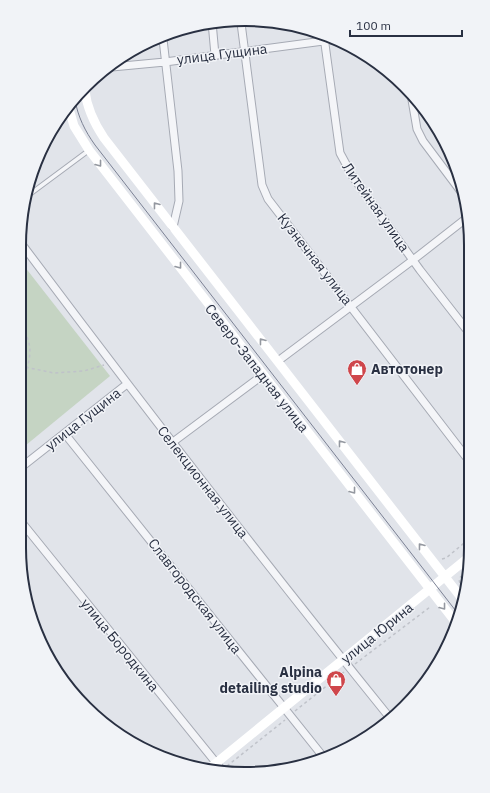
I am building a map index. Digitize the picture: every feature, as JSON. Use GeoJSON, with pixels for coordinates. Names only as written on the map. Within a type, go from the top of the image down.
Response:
{"type":"FeatureCollection","features":[{"type":"Feature","properties":{"kind":"main road","name":"Северо-Западная улица"},"geometry":{"type":"LineString","coordinates":[[86,95],[88,109],[97,127],[459,595]]}},
{"type":"Feature","properties":{"kind":"main road","name":"Северо-Западная улица"},"geometry":{"type":"LineString","coordinates":[[70,113],[74,126],[89,150],[452,619]]}},
{"type":"Feature","properties":{"kind":"main road","name":"улица Юрина"},"geometry":{"type":"LineString","coordinates":[[220,765],[283,708],[464,561]]}},
{"type":"Feature","properties":{"kind":"street","name":"Кузнечная улица"},"geometry":{"type":"LineString","coordinates":[[241,26],[262,185],[268,199],[464,454]]}},
{"type":"Feature","properties":{"kind":"street"},"geometry":{"type":"LineString","coordinates":[[213,28],[215,55]]}},
{"type":"Feature","properties":{"kind":"street","name":"улица Гущина"},"geometry":{"type":"LineString","coordinates":[[118,66],[165,62],[322,41]]}},
{"type":"Feature","properties":{"kind":"street"},"geometry":{"type":"LineString","coordinates":[[163,42],[178,171],[179,201],[173,227]]}},
{"type":"Feature","properties":{"kind":"street","name":"Литейная улица"},"geometry":{"type":"LineString","coordinates":[[327,42],[340,153],[353,177],[464,326]]}},
{"type":"Feature","properties":{"kind":"street"},"geometry":{"type":"LineString","coordinates":[[413,104],[417,129],[423,141],[456,185]]}},
{"type":"Feature","properties":{"kind":"street"},"geometry":{"type":"LineString","coordinates":[[278,361],[414,260],[463,221]]}},
{"type":"Feature","properties":{"kind":"street","name":"Селекционная улица"},"geometry":{"type":"LineString","coordinates":[[26,250],[127,384],[342,660],[387,715]]}},
{"type":"Feature","properties":{"kind":"street"},"geometry":{"type":"LineString","coordinates":[[173,442],[263,375]]}},
{"type":"Feature","properties":{"kind":"street","name":"улица Гущина"},"geometry":{"type":"LineString","coordinates":[[26,465],[127,384]]}},
{"type":"Feature","properties":{"kind":"street","name":"Славгородская улица"},"geometry":{"type":"LineString","coordinates":[[65,434],[320,753]]}},
{"type":"Feature","properties":{"kind":"street","name":"улица Бородкина"},"geometry":{"type":"LineString","coordinates":[[26,528],[216,765]]}},
{"type":"Feature","properties":{"kind":"lane"},"geometry":{"type":"LineString","coordinates":[[32,194],[89,150]]}},
{"type":"Feature","properties":{"kind":"path"},"geometry":{"type":"LineString","coordinates":[[26,335],[31,344],[26,372]]}},
{"type":"Feature","properties":{"kind":"path"},"geometry":{"type":"LineString","coordinates":[[28,367],[54,373],[84,370],[112,363]]}},
{"type":"Feature","properties":{"kind":"path"},"geometry":{"type":"LineString","coordinates":[[446,558],[464,543]]}},
{"type":"Feature","properties":{"kind":"path"},"geometry":{"type":"LineString","coordinates":[[461,576],[459,580],[461,584]]}},
{"type":"Feature","properties":{"kind":"path"},"geometry":{"type":"LineString","coordinates":[[220,766],[290,716],[368,653],[430,607]]}},
{"type":"Feature","properties":{"kind":"green space"},"geometry":{"type":"Polygon","coordinates":[[[26,268],[110,376],[26,445],[26,268]]]}},
{"type":"Feature","properties":{"kind":"tram line"},"geometry":{"type":"LineString","coordinates":[[76,105],[82,124],[95,145],[455,610]]}},
{"type":"Feature","properties":{"kind":"place","name":"Автотонер"},"geometry":{"type":"Point","coordinates":[357,386]}},
{"type":"Feature","properties":{"kind":"place","name":"Alpina detailing studio"},"geometry":{"type":"Point","coordinates":[336,697]}}]}
